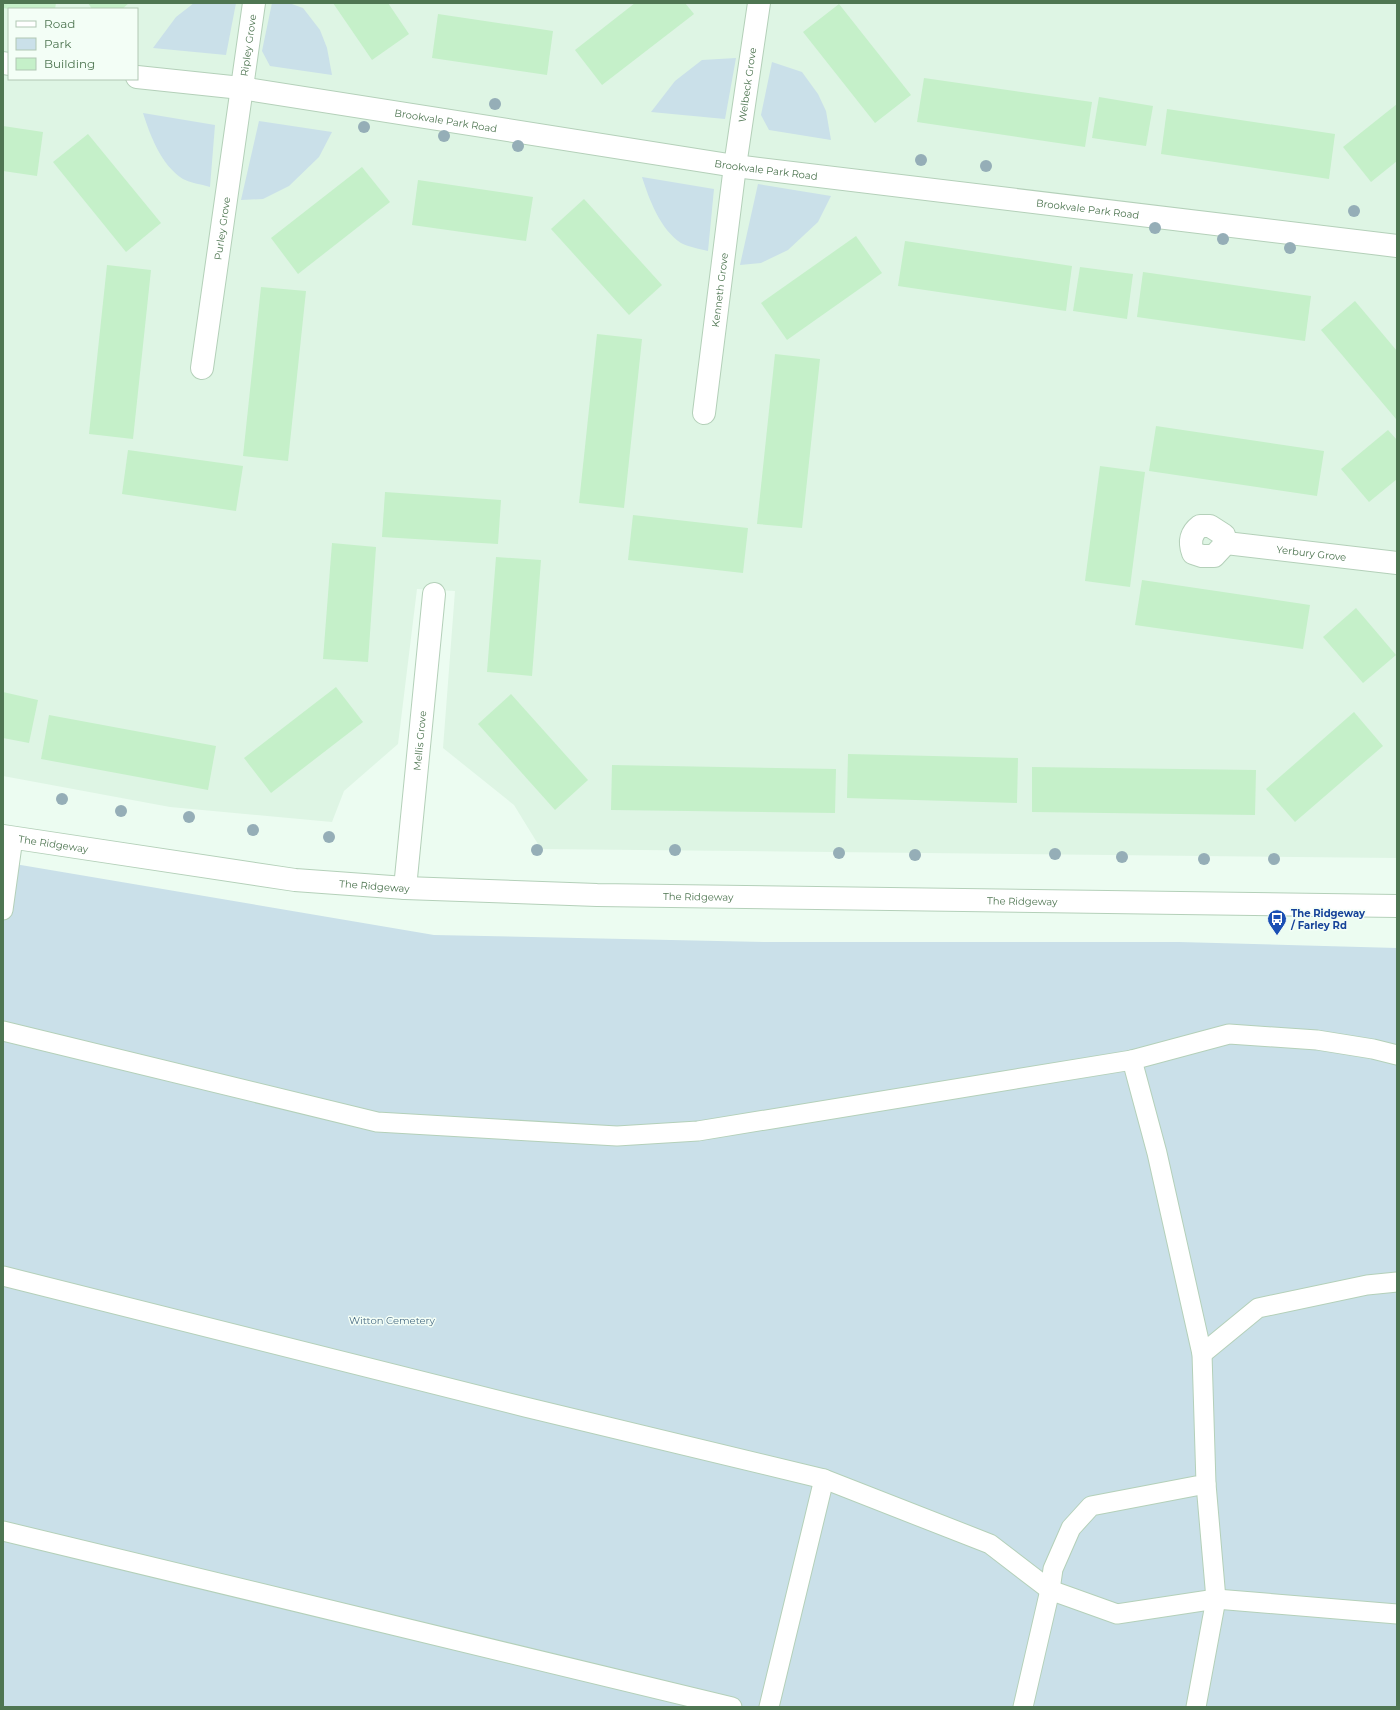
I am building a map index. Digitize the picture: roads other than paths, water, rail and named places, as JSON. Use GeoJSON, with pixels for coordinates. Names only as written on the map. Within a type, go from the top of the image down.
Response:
{"type":"FeatureCollection","features":[{"type":"Feature","properties":{"kind":"street","name":"Ripley Grove"},"geometry":{"type":"LineString","coordinates":[[240,88],[254,3]]}},
{"type":"Feature","properties":{"kind":"street","name":"Welbeck Grove"},"geometry":{"type":"LineString","coordinates":[[735,166],[759,3]]}},
{"type":"Feature","properties":{"kind":"street","name":"Brookvale Park Road"},"geometry":{"type":"LineString","coordinates":[[138,77],[240,88],[735,166],[1397,246]]}},
{"type":"Feature","properties":{"kind":"street","name":"Purley Grove"},"geometry":{"type":"LineString","coordinates":[[202,368],[240,88]]}},
{"type":"Feature","properties":{"kind":"street","name":"Kenneth Grove"},"geometry":{"type":"LineString","coordinates":[[704,414],[735,166]]}},
{"type":"Feature","properties":{"kind":"street","name":"Yerbury Grove"},"geometry":{"type":"LineString","coordinates":[[1226,543],[1397,563]]}},
{"type":"Feature","properties":{"kind":"street","name":"Mellis Grove"},"geometry":{"type":"LineString","coordinates":[[405,888],[434,594]]}},
{"type":"Feature","properties":{"kind":"street","name":"The Ridgeway"},"geometry":{"type":"LineString","coordinates":[[8,837],[295,880],[405,888],[605,895],[1397,906]]}},
{"type":"Feature","properties":{"kind":"lane"},"geometry":{"type":"LineString","coordinates":[[3,910],[8,837]]}},
{"type":"Feature","properties":{"kind":"lane"},"geometry":{"type":"LineString","coordinates":[[3,1031],[377,1122],[617,1136],[698,1131],[1132,1060],[1229,1034],[1317,1040],[1373,1049],[1397,1055]]}},
{"type":"Feature","properties":{"kind":"lane"},"geometry":{"type":"LineString","coordinates":[[1132,1060],[1157,1153],[1202,1354],[1206,1484],[1216,1599],[1196,1707]]}},
{"type":"Feature","properties":{"kind":"lane"},"geometry":{"type":"LineString","coordinates":[[3,1276],[526,1407],[824,1479],[990,1544],[1050,1590],[1117,1614],[1216,1599],[1397,1614]]}},
{"type":"Feature","properties":{"kind":"lane"},"geometry":{"type":"LineString","coordinates":[[1202,1354],[1258,1308],[1367,1285],[1397,1282]]}},
{"type":"Feature","properties":{"kind":"lane"},"geometry":{"type":"LineString","coordinates":[[769,1707],[824,1479]]}},
{"type":"Feature","properties":{"kind":"lane"},"geometry":{"type":"LineString","coordinates":[[1023,1707],[1050,1590],[1053,1569],[1071,1528],[1091,1506],[1206,1484]]}},
{"type":"Feature","properties":{"kind":"lane"},"geometry":{"type":"LineString","coordinates":[[3,1531],[732,1707]]}},
{"type":"Feature","properties":{"kind":"place","name":"The Ridgeway / Farley Rd"},"geometry":{"type":"Point","coordinates":[1277,936]}},
{"type":"Feature","properties":{"kind":"park label","name":"Witton Cemetery"},"geometry":{"type":"Point","coordinates":[392,1320]}}]}
